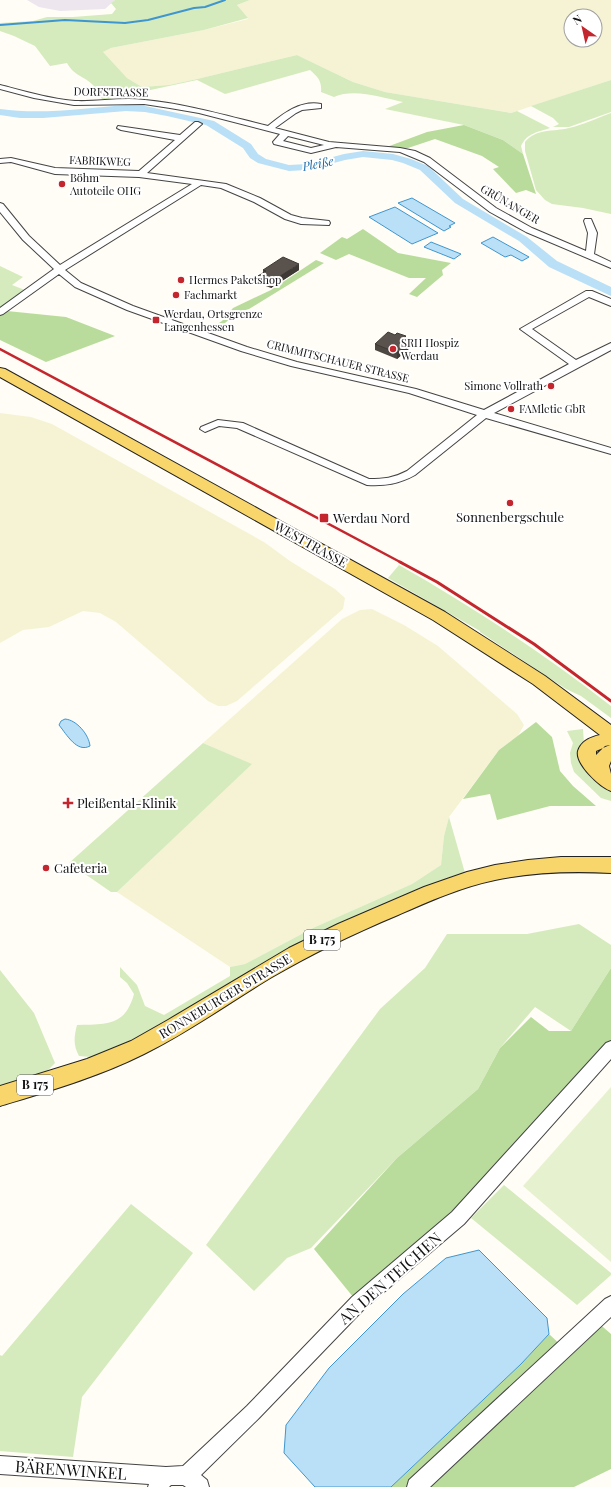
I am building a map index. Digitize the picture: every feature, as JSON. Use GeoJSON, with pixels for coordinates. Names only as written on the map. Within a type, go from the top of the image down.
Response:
{"type":"FeatureCollection","features":[{"type":"Feature","properties":{"kind":"main road","name":"WESTTRASSE"},"geometry":{"type":"LineString","coordinates":[[0,372],[338,558],[479,639],[579,708],[611,734]]}},
{"type":"Feature","properties":{"kind":"main road"},"geometry":{"type":"LineString","coordinates":[[579,708],[587,725],[590,747]]}},
{"type":"Feature","properties":{"kind":"main road"},"geometry":{"type":"LineString","coordinates":[[607,780],[590,764],[586,755],[590,747],[598,741],[611,738]]}},
{"type":"Feature","properties":{"kind":"main road"},"geometry":{"type":"LineString","coordinates":[[607,780],[599,765],[604,756],[611,751]]}},
{"type":"Feature","properties":{"kind":"main road","name":"RONNEBURGER STRASSE"},"geometry":{"type":"LineString","coordinates":[[0,1096],[82,1069],[136,1048],[179,1025],[304,949],[330,936],[441,888],[478,876],[516,869],[570,864],[611,865]]}},
{"type":"Feature","properties":{"kind":"street","name":"DORFSTRASSE"},"geometry":{"type":"LineString","coordinates":[[0,87],[34,96],[74,103],[144,102],[170,106],[199,111],[336,145],[400,150],[412,153],[427,160]]}},
{"type":"Feature","properties":{"kind":"street"},"geometry":{"type":"LineString","coordinates":[[269,129],[293,111],[300,108],[318,106]]}},
{"type":"Feature","properties":{"kind":"street"},"geometry":{"type":"LineString","coordinates":[[141,174],[198,124]]}},
{"type":"Feature","properties":{"kind":"street"},"geometry":{"type":"LineString","coordinates":[[121,128],[181,138]]}},
{"type":"Feature","properties":{"kind":"street"},"geometry":{"type":"LineString","coordinates":[[286,133],[277,142],[307,151],[315,151],[336,145]]}},
{"type":"Feature","properties":{"kind":"street","name":"FABRIKWEG"},"geometry":{"type":"LineString","coordinates":[[0,161],[11,160],[55,171],[141,174],[223,186],[257,200],[288,217],[326,222]]}},
{"type":"Feature","properties":{"kind":"street","name":"GRÜNANGER"},"geometry":{"type":"LineString","coordinates":[[427,160],[493,210],[529,230],[611,265]]}},
{"type":"Feature","properties":{"kind":"street"},"geometry":{"type":"LineString","coordinates":[[0,312],[58,270],[201,182]]}},
{"type":"Feature","properties":{"kind":"street","name":"CRIMMITSCHAUER STRASSE"},"geometry":{"type":"LineString","coordinates":[[0,206],[13,224],[58,270],[78,285],[130,308],[185,329],[280,359],[412,392],[611,451]]}},
{"type":"Feature","properties":{"kind":"street"},"geometry":{"type":"LineString","coordinates":[[588,221],[593,228],[589,255]]}},
{"type":"Feature","properties":{"kind":"street"},"geometry":{"type":"LineString","coordinates":[[575,364],[525,329],[590,293],[611,303]]}},
{"type":"Feature","properties":{"kind":"street"},"geometry":{"type":"LineString","coordinates":[[205,429],[218,423],[239,425],[367,482],[389,483],[399,480],[411,473],[484,414],[611,346]]}},
{"type":"Feature","properties":{"kind":"street","name":"AN DEN TEICHEN"},"geometry":{"type":"LineString","coordinates":[[161,1481],[193,1481],[253,1412],[358,1303],[458,1218],[611,1048]]}},
{"type":"Feature","properties":{"kind":"street"},"geometry":{"type":"LineString","coordinates":[[416,1487],[611,1305]]}},
{"type":"Feature","properties":{"kind":"street","name":"BÄRENWINKEL"},"geometry":{"type":"LineString","coordinates":[[0,1465],[161,1481]]}},
{"type":"Feature","properties":{"kind":"shaded area"},"geometry":{"type":"Polygon","coordinates":[[[27,0],[115,0],[105,9],[60,11],[39,7],[27,0]]]}},
{"type":"Feature","properties":{"kind":"shaded area"},"geometry":{"type":"Polygon","coordinates":[[[250,0],[611,0],[611,80],[511,113],[385,92],[353,82],[297,55],[169,85],[142,87],[127,78],[102,52],[111,48],[204,30],[248,19],[237,5],[250,0]]]}},
{"type":"Feature","properties":{"kind":"shaded area"},"geometry":{"type":"Polygon","coordinates":[[[0,413],[31,417],[52,424],[264,542],[290,561],[335,589],[345,598],[343,609],[237,701],[226,706],[218,706],[208,701],[116,622],[100,613],[83,611],[49,627],[23,630],[0,643],[0,413]]]}},
{"type":"Feature","properties":{"kind":"shaded area"},"geometry":{"type":"Polygon","coordinates":[[[372,609],[404,625],[438,646],[517,714],[524,725],[518,736],[499,750],[449,817],[444,836],[441,865],[412,884],[313,928],[245,964],[230,967],[117,892],[251,764],[203,743],[342,619],[360,610],[372,609]]]}},
{"type":"Feature","properties":{"kind":"green space"},"geometry":{"type":"Polygon","coordinates":[[[115,0],[250,0],[237,5],[248,18],[204,30],[111,48],[103,52],[127,78],[142,87],[169,85],[297,55],[353,82],[385,92],[511,113],[517,111],[550,128],[526,138],[521,146],[523,154],[503,140],[464,125],[385,109],[403,102],[377,96],[351,93],[334,97],[321,92],[319,80],[310,70],[225,94],[197,80],[104,100],[90,82],[73,71],[67,63],[50,66],[35,46],[0,31],[0,23],[33,21],[47,17],[112,14],[116,9],[111,3],[115,0]]]}},
{"type":"Feature","properties":{"kind":"green space"},"geometry":{"type":"Polygon","coordinates":[[[611,80],[611,112],[569,127],[553,127],[559,124],[553,118],[531,106],[611,80]]]}},
{"type":"Feature","properties":{"kind":"green space"},"geometry":{"type":"Polygon","coordinates":[[[611,113],[611,214],[583,208],[552,204],[545,200],[536,190],[525,151],[525,142],[540,132],[574,127],[611,113]]]}},
{"type":"Feature","properties":{"kind":"green space"},"geometry":{"type":"Polygon","coordinates":[[[464,125],[503,140],[523,154],[536,194],[526,190],[516,193],[493,169],[499,167],[482,156],[435,139],[402,150],[384,148],[427,132],[464,125]]]}},
{"type":"Feature","properties":{"kind":"green space"},"geometry":{"type":"Polygon","coordinates":[[[363,229],[398,253],[451,263],[442,270],[443,275],[417,297],[409,294],[426,278],[409,278],[349,254],[336,260],[320,253],[342,237],[347,239],[363,229]]]}},
{"type":"Feature","properties":{"kind":"green space"},"geometry":{"type":"Polygon","coordinates":[[[316,260],[324,263],[249,309],[239,312],[212,333],[208,330],[222,321],[233,308],[271,290],[316,260]]]}},
{"type":"Feature","properties":{"kind":"green space"},"geometry":{"type":"Polygon","coordinates":[[[0,266],[23,277],[12,285],[25,290],[0,308],[0,266]]]}},
{"type":"Feature","properties":{"kind":"green space"},"geometry":{"type":"Polygon","coordinates":[[[7,311],[66,317],[115,336],[46,362],[0,340],[0,316],[7,311]]]}},
{"type":"Feature","properties":{"kind":"green space"},"geometry":{"type":"Polygon","coordinates":[[[399,565],[481,614],[560,668],[611,706],[611,718],[581,696],[566,689],[480,631],[388,578],[399,565]]]}},
{"type":"Feature","properties":{"kind":"green space"},"geometry":{"type":"Polygon","coordinates":[[[536,722],[552,737],[560,771],[573,786],[596,806],[550,806],[497,820],[490,794],[463,799],[499,750],[536,722]]]}},
{"type":"Feature","properties":{"kind":"green space"},"geometry":{"type":"Polygon","coordinates":[[[583,729],[584,744],[611,790],[611,801],[601,798],[574,772],[570,753],[573,743],[567,731],[583,729]]]}},
{"type":"Feature","properties":{"kind":"green space"},"geometry":{"type":"Polygon","coordinates":[[[203,743],[252,764],[117,892],[111,892],[69,863],[203,743]]]}},
{"type":"Feature","properties":{"kind":"green space"},"geometry":{"type":"Polygon","coordinates":[[[449,817],[465,873],[451,877],[337,924],[285,950],[151,1031],[91,1057],[79,1056],[75,1041],[77,1025],[113,1022],[125,1013],[130,1005],[134,994],[127,983],[120,977],[120,967],[137,985],[145,1006],[164,1015],[230,976],[230,967],[245,964],[313,928],[412,884],[441,865],[444,836],[449,817]]]}},
{"type":"Feature","properties":{"kind":"green space"},"geometry":{"type":"Polygon","coordinates":[[[579,924],[611,945],[611,968],[571,1031],[535,1007],[500,1048],[478,1089],[397,1158],[311,1248],[287,1258],[254,1291],[206,1245],[380,1009],[425,968],[447,934],[527,934],[579,924]]]}},
{"type":"Feature","properties":{"kind":"green space"},"geometry":{"type":"Polygon","coordinates":[[[611,968],[611,1048],[458,1218],[358,1303],[314,1249],[397,1158],[478,1089],[500,1048],[531,1017],[549,1031],[571,1031],[611,968]]]}},
{"type":"Feature","properties":{"kind":"green space"},"geometry":{"type":"Polygon","coordinates":[[[0,970],[34,1013],[55,1063],[42,1076],[0,1090],[0,970]]]}},
{"type":"Feature","properties":{"kind":"green space"},"geometry":{"type":"Polygon","coordinates":[[[611,1087],[611,1262],[523,1186],[611,1087]]]}},
{"type":"Feature","properties":{"kind":"green space"},"geometry":{"type":"Polygon","coordinates":[[[504,1185],[611,1273],[611,1275],[577,1305],[471,1218],[504,1185]]]}},
{"type":"Feature","properties":{"kind":"green space"},"geometry":{"type":"Polygon","coordinates":[[[131,1204],[193,1253],[82,1397],[73,1457],[0,1451],[0,1355],[2,1356],[131,1204]]]}},
{"type":"Feature","properties":{"kind":"green space"},"geometry":{"type":"Polygon","coordinates":[[[595,1320],[611,1334],[611,1469],[574,1487],[391,1487],[521,1364],[549,1334],[564,1348],[595,1320]]]}},
{"type":"Feature","properties":{"kind":"water"},"geometry":{"type":"Polygon","coordinates":[[[412,198],[455,223],[444,231],[398,203],[412,198]]]}},
{"type":"Feature","properties":{"kind":"water"},"geometry":{"type":"Polygon","coordinates":[[[395,207],[438,233],[412,244],[369,217],[395,207]]]}},
{"type":"Feature","properties":{"kind":"water"},"geometry":{"type":"Polygon","coordinates":[[[493,237],[529,257],[522,261],[511,255],[505,257],[481,243],[493,237]]]}},
{"type":"Feature","properties":{"kind":"water"},"geometry":{"type":"Polygon","coordinates":[[[431,242],[461,254],[454,259],[424,247],[431,242]]]}},
{"type":"Feature","properties":{"kind":"water"},"geometry":{"type":"Polygon","coordinates":[[[65,719],[74,722],[82,729],[90,746],[85,748],[81,747],[69,738],[59,725],[61,721],[65,719]]]}},
{"type":"Feature","properties":{"kind":"water"},"geometry":{"type":"Polygon","coordinates":[[[479,1250],[547,1318],[549,1334],[521,1364],[391,1487],[315,1487],[284,1453],[286,1425],[329,1368],[403,1294],[446,1258],[479,1250]]]}},
{"type":"Feature","properties":{"kind":"building"},"geometry":{"type":"Polygon","coordinates":[[[283,257],[299,264],[271,282],[258,276],[266,271],[263,270],[283,257]]]}},
{"type":"Feature","properties":{"kind":"building"},"geometry":{"type":"Polygon","coordinates":[[[388,332],[395,335],[397,333],[406,336],[404,338],[411,341],[397,353],[375,344],[388,332]]]}},
{"type":"Feature","properties":{"kind":"waterway"},"geometry":{"type":"LineString","coordinates":[[0,25],[65,20],[125,23],[148,20],[194,8],[205,7],[225,0]]}},
{"type":"Feature","properties":{"kind":"waterway","name":"Pleiße"},"geometry":{"type":"LineString","coordinates":[[0,112],[20,115],[43,115],[126,108],[145,109],[167,113],[210,123],[247,146],[254,156],[262,161],[289,168],[307,167],[344,157],[363,154],[393,157],[407,161],[424,168],[459,201],[523,239],[553,264],[611,292]]}},
{"type":"Feature","properties":{"kind":"railway"},"geometry":{"type":"LineString","coordinates":[[0,349],[402,563]]}},
{"type":"Feature","properties":{"kind":"railway"},"geometry":{"type":"LineString","coordinates":[[400,562],[437,582],[534,644],[611,701]]}},
{"type":"Feature","properties":{"kind":"place","name":"Böhm Autoteile OHG"},"geometry":{"type":"Point","coordinates":[62,184]}},
{"type":"Feature","properties":{"kind":"place","name":"Hermes Paketshop"},"geometry":{"type":"Point","coordinates":[181,280]}},
{"type":"Feature","properties":{"kind":"place","name":"Fachmarkt"},"geometry":{"type":"Point","coordinates":[176,295]}},
{"type":"Feature","properties":{"kind":"place","name":"Werdau, Ortsgrenze Langenhessen"},"geometry":{"type":"Point","coordinates":[156,320]}},
{"type":"Feature","properties":{"kind":"place","name":"SRH Hospiz Werdau"},"geometry":{"type":"Point","coordinates":[393,349]}},
{"type":"Feature","properties":{"kind":"place","name":"Simone Vollrath"},"geometry":{"type":"Point","coordinates":[551,386]}},
{"type":"Feature","properties":{"kind":"place","name":"FAMletic GbR"},"geometry":{"type":"Point","coordinates":[511,409]}},
{"type":"Feature","properties":{"kind":"place","name":"Sonnenbergschule"},"geometry":{"type":"Point","coordinates":[510,503]}},
{"type":"Feature","properties":{"kind":"place","name":"Werdau Nord"},"geometry":{"type":"Point","coordinates":[324,518]}},
{"type":"Feature","properties":{"kind":"place","name":"Pleißental-Klinik"},"geometry":{"type":"Point","coordinates":[68,803]}},
{"type":"Feature","properties":{"kind":"place","name":"Cafeteria"},"geometry":{"type":"Point","coordinates":[46,868]}}]}
